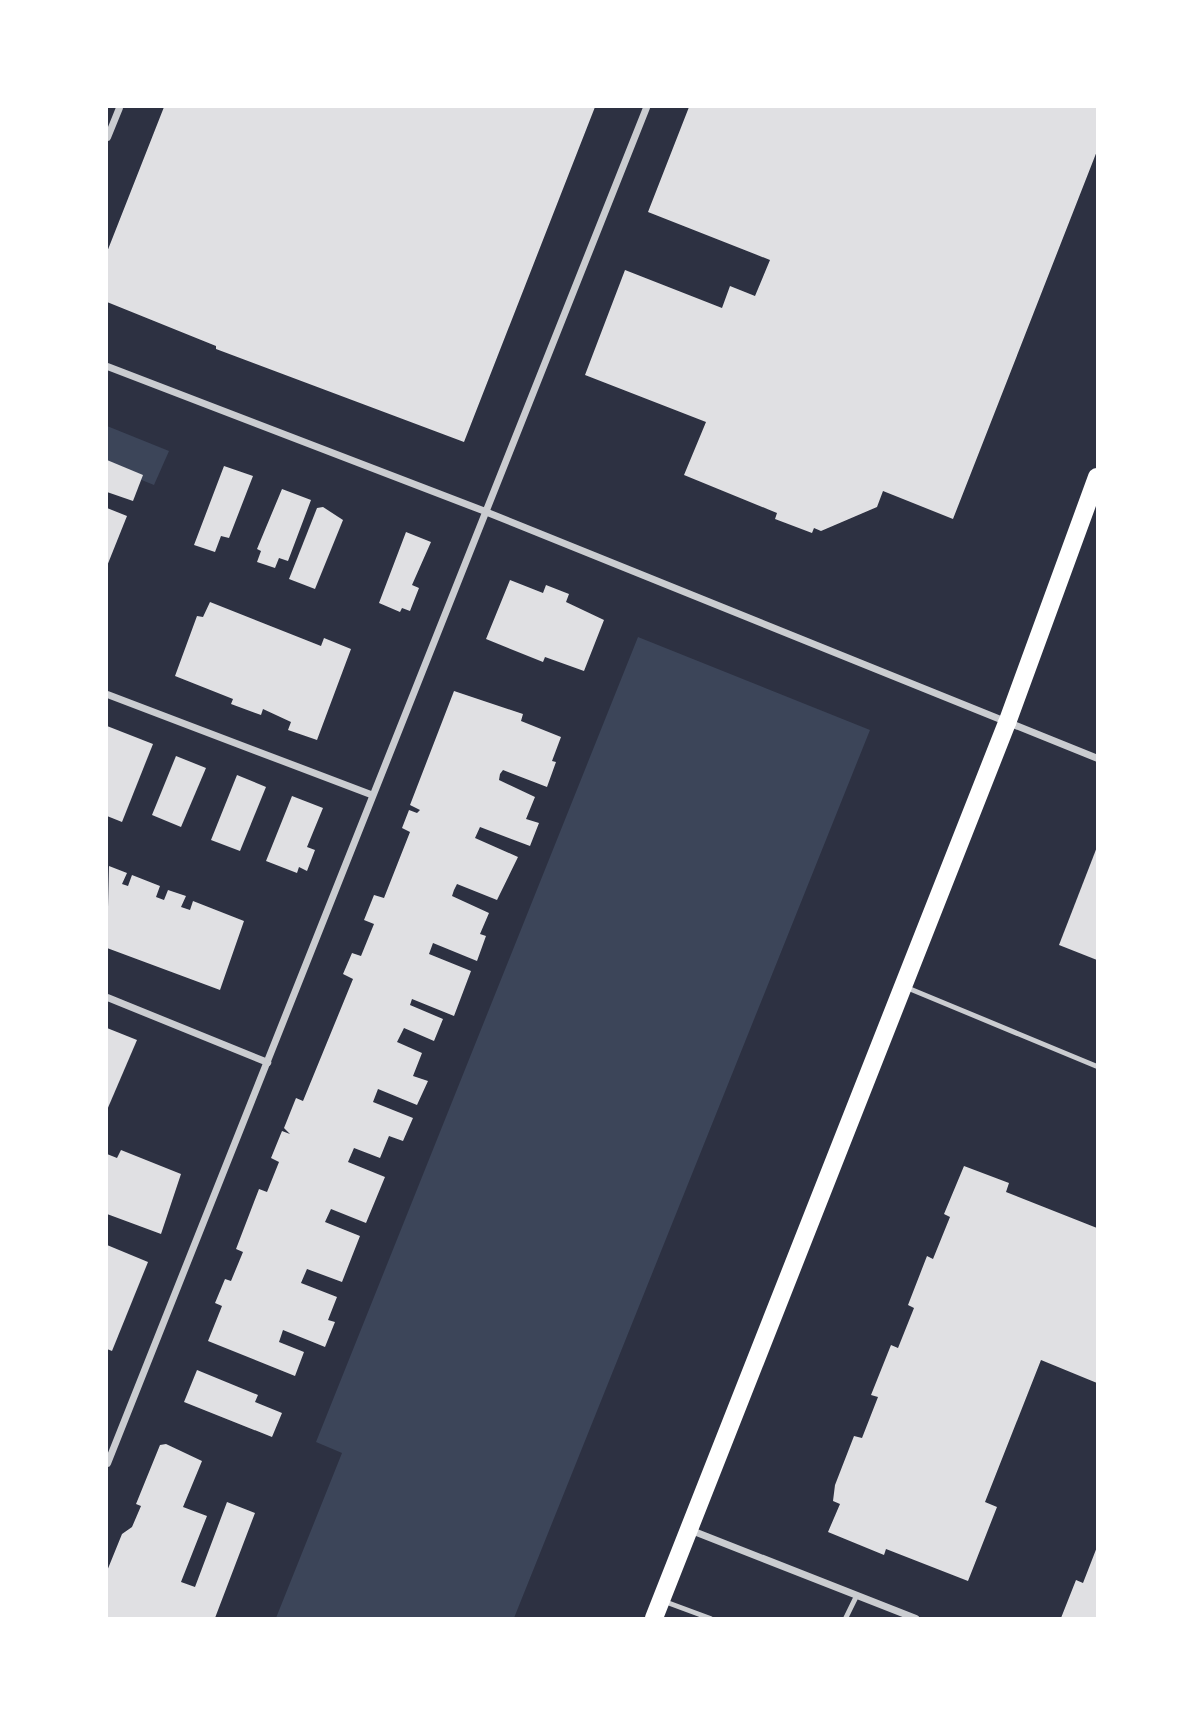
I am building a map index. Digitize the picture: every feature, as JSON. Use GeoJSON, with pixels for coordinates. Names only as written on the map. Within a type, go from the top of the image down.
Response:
{"type":"FeatureCollection","features":[{"type":"Feature","properties":{"kind":"main road"},"geometry":{"type":"LineString","coordinates":[[654,1618],[1007,723],[1097,477]]}},
{"type":"Feature","properties":{"kind":"street"},"geometry":{"type":"LineString","coordinates":[[107,137],[119,107]]}},
{"type":"Feature","properties":{"kind":"street"},"geometry":{"type":"LineString","coordinates":[[107,1463],[267,1062],[370,794],[486,512],[646,107]]}},
{"type":"Feature","properties":{"kind":"street"},"geometry":{"type":"LineString","coordinates":[[107,366],[486,512],[1097,758]]}},
{"type":"Feature","properties":{"kind":"street"},"geometry":{"type":"LineString","coordinates":[[107,694],[370,794]]}},
{"type":"Feature","properties":{"kind":"street"},"geometry":{"type":"LineString","coordinates":[[107,997],[267,1062]]}},
{"type":"Feature","properties":{"kind":"street"},"geometry":{"type":"LineString","coordinates":[[689,1529],[915,1618]]}},
{"type":"Feature","properties":{"kind":"lane"},"geometry":{"type":"LineString","coordinates":[[903,986],[1097,1066]]}},
{"type":"Feature","properties":{"kind":"lane"},"geometry":{"type":"LineString","coordinates":[[845,1618],[856,1595]]}},
{"type":"Feature","properties":{"kind":"lane"},"geometry":{"type":"LineString","coordinates":[[662,1600],[710,1618]]}},
{"type":"Feature","properties":{"kind":"shaded area"},"geometry":{"type":"Polygon","coordinates":[[[107,426],[169,451],[154,485],[107,466],[107,426]]]}},
{"type":"Feature","properties":{"kind":"shaded area"},"geometry":{"type":"Polygon","coordinates":[[[638,637],[870,730],[514,1618],[276,1618],[342,1453],[316,1442],[638,637]]]}},
{"type":"Feature","properties":{"kind":"building"},"geometry":{"type":"Polygon","coordinates":[[[164,107],[595,107],[464,442],[216,349],[216,346],[107,302],[107,252],[164,107]]]}},
{"type":"Feature","properties":{"kind":"building"},"geometry":{"type":"Polygon","coordinates":[[[689,107],[1097,107],[1097,151],[953,519],[883,491],[877,507],[821,531],[814,528],[812,533],[775,519],[777,513],[684,475],[706,422],[585,375],[625,270],[722,308],[730,286],[755,296],[770,260],[648,212],[689,107]]]}},
{"type":"Feature","properties":{"kind":"building"},"geometry":{"type":"Polygon","coordinates":[[[107,460],[143,475],[133,501],[107,492],[107,460]]]}},
{"type":"Feature","properties":{"kind":"building"},"geometry":{"type":"Polygon","coordinates":[[[224,466],[253,476],[229,538],[221,536],[215,552],[194,545],[224,466]]]}},
{"type":"Feature","properties":{"kind":"building"},"geometry":{"type":"Polygon","coordinates":[[[282,489],[311,500],[288,561],[279,558],[275,568],[257,562],[261,551],[257,549],[282,489]]]}},
{"type":"Feature","properties":{"kind":"building"},"geometry":{"type":"Polygon","coordinates":[[[323,507],[343,520],[315,589],[289,579],[317,508],[323,507]]]}},
{"type":"Feature","properties":{"kind":"building"},"geometry":{"type":"Polygon","coordinates":[[[107,508],[127,516],[107,566],[107,508]]]}},
{"type":"Feature","properties":{"kind":"building"},"geometry":{"type":"Polygon","coordinates":[[[406,532],[431,542],[412,585],[419,588],[410,611],[402,608],[400,612],[379,603],[406,532]]]}},
{"type":"Feature","properties":{"kind":"building"},"geometry":{"type":"Polygon","coordinates":[[[510,580],[543,593],[546,585],[569,594],[566,602],[604,620],[584,671],[545,657],[543,662],[486,639],[510,580]]]}},
{"type":"Feature","properties":{"kind":"building"},"geometry":{"type":"Polygon","coordinates":[[[210,602],[321,646],[324,638],[351,649],[317,740],[288,730],[291,722],[263,709],[261,715],[231,704],[233,699],[175,676],[197,616],[203,617],[210,602]]]}},
{"type":"Feature","properties":{"kind":"building"},"geometry":{"type":"Polygon","coordinates":[[[454,691],[523,714],[521,721],[561,737],[552,761],[556,762],[547,787],[503,770],[500,774],[499,780],[535,797],[526,819],[539,823],[530,846],[480,827],[475,838],[518,857],[497,900],[457,884],[454,890],[452,896],[489,913],[480,934],[486,936],[477,961],[433,943],[429,954],[471,971],[454,1016],[412,999],[410,1005],[443,1019],[434,1041],[404,1028],[397,1042],[422,1053],[413,1076],[428,1081],[417,1105],[378,1089],[373,1102],[413,1118],[403,1141],[389,1136],[380,1158],[354,1148],[348,1162],[385,1177],[366,1223],[331,1209],[325,1222],[360,1236],[342,1282],[307,1269],[301,1283],[337,1297],[328,1320],[335,1322],[325,1347],[283,1330],[279,1342],[304,1352],[295,1376],[208,1341],[222,1306],[215,1303],[225,1279],[231,1281],[243,1252],[236,1249],[259,1189],[267,1192],[279,1162],[271,1158],[282,1131],[290,1134],[284,1128],[296,1098],[303,1101],[353,979],[343,974],[352,953],[361,956],[374,924],[364,920],[374,895],[384,898],[410,832],[402,828],[409,810],[417,813],[420,810],[410,805],[454,691]]]}},
{"type":"Feature","properties":{"kind":"building"},"geometry":{"type":"Polygon","coordinates":[[[107,726],[153,744],[122,822],[107,816],[107,726]]]}},
{"type":"Feature","properties":{"kind":"building"},"geometry":{"type":"Polygon","coordinates":[[[176,756],[206,768],[181,827],[152,815],[176,756]]]}},
{"type":"Feature","properties":{"kind":"building"},"geometry":{"type":"Polygon","coordinates":[[[237,775],[266,787],[240,851],[211,840],[237,775]]]}},
{"type":"Feature","properties":{"kind":"building"},"geometry":{"type":"Polygon","coordinates":[[[292,796],[323,808],[307,847],[315,850],[307,871],[299,867],[297,873],[266,861],[292,796]]]}},
{"type":"Feature","properties":{"kind":"building"},"geometry":{"type":"Polygon","coordinates":[[[1097,847],[1097,960],[1059,945],[1097,847]]]}},
{"type":"Feature","properties":{"kind":"building"},"geometry":{"type":"Polygon","coordinates":[[[109,866],[127,873],[122,884],[128,886],[132,875],[160,886],[156,897],[164,900],[168,890],[186,896],[181,907],[190,910],[193,901],[244,921],[220,990],[107,948],[109,866]]]}},
{"type":"Feature","properties":{"kind":"building"},"geometry":{"type":"Polygon","coordinates":[[[107,1028],[137,1040],[107,1110],[107,1028]]]}},
{"type":"Feature","properties":{"kind":"building"},"geometry":{"type":"Polygon","coordinates":[[[121,1150],[181,1174],[161,1234],[107,1214],[107,1154],[117,1158],[121,1150]]]}},
{"type":"Feature","properties":{"kind":"building"},"geometry":{"type":"Polygon","coordinates":[[[964,1166],[1009,1183],[1006,1192],[1097,1228],[1097,1383],[1041,1360],[985,1502],[997,1507],[968,1581],[886,1549],[884,1555],[828,1532],[840,1504],[833,1501],[835,1485],[854,1436],[862,1438],[878,1397],[871,1395],[891,1345],[898,1348],[914,1308],[908,1305],[927,1256],[933,1259],[950,1217],[944,1214],[964,1166]]]}},
{"type":"Feature","properties":{"kind":"building"},"geometry":{"type":"Polygon","coordinates":[[[107,1245],[148,1262],[112,1351],[107,1349],[107,1245]]]}},
{"type":"Feature","properties":{"kind":"building"},"geometry":{"type":"Polygon","coordinates":[[[197,1370],[258,1395],[255,1402],[282,1413],[272,1437],[184,1402],[197,1370]]]}},
{"type":"Feature","properties":{"kind":"building"},"geometry":{"type":"Polygon","coordinates":[[[166,1444],[202,1461],[183,1507],[207,1516],[181,1582],[195,1587],[227,1502],[255,1513],[215,1618],[107,1618],[107,1571],[122,1534],[132,1527],[141,1506],[136,1504],[160,1445],[166,1444]]]}},
{"type":"Feature","properties":{"kind":"building"},"geometry":{"type":"Polygon","coordinates":[[[1097,1547],[1097,1618],[1061,1618],[1076,1580],[1083,1583],[1097,1547]]]}}]}
